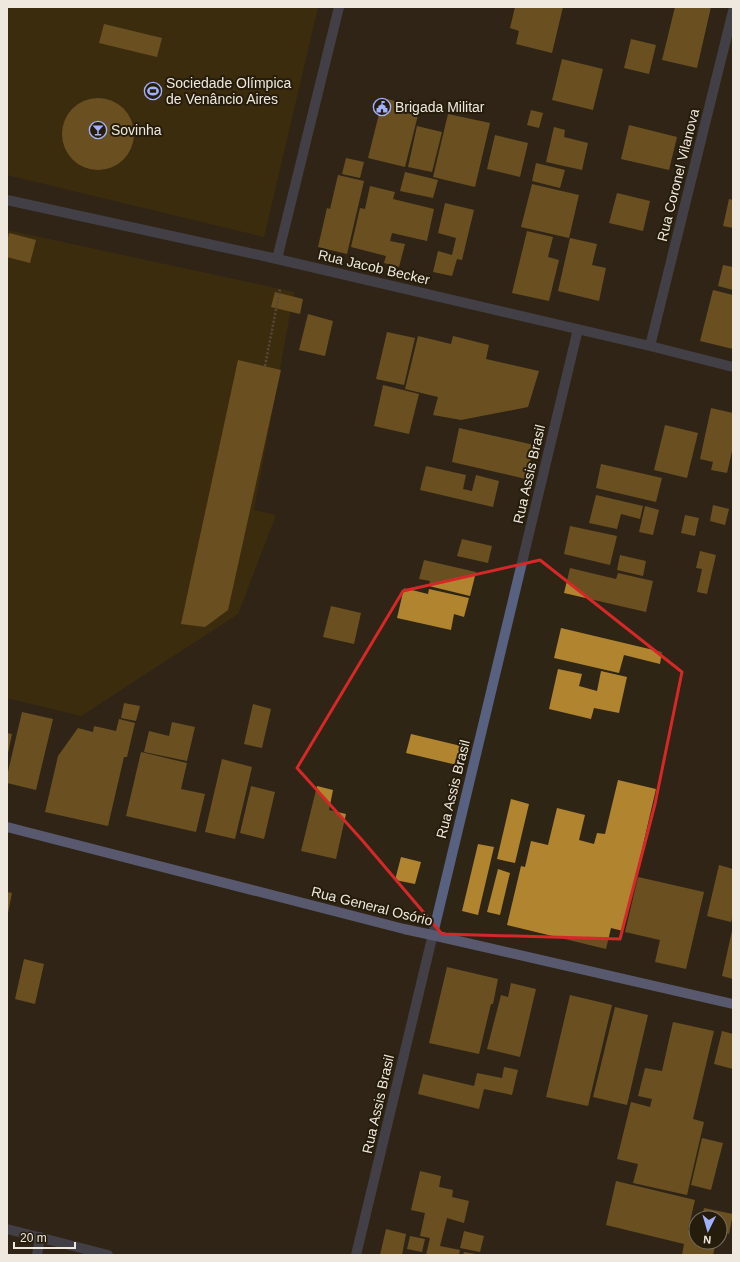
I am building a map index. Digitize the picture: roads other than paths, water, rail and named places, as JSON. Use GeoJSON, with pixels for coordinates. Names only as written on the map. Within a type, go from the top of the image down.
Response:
{"type":"FeatureCollection","features":[{"type":"Feature","properties":{"kind":"main road","name":"Rua General Osório"},"geometry":{"type":"LineString","coordinates":[[7,827],[404,929],[733,1004]]}},
{"type":"Feature","properties":{"kind":"street"},"geometry":{"type":"LineString","coordinates":[[278,259],[339,7]]}},
{"type":"Feature","properties":{"kind":"street","name":"Rua Coronel Vilanova"},"geometry":{"type":"LineString","coordinates":[[650,346],[733,11]]}},
{"type":"Feature","properties":{"kind":"street","name":"Rua Jacob Becker"},"geometry":{"type":"LineString","coordinates":[[7,200],[278,259],[650,346],[733,367]]}},
{"type":"Feature","properties":{"kind":"street","name":"Rua Assis Brasil"},"geometry":{"type":"LineString","coordinates":[[356,1255],[578,329]]}},
{"type":"Feature","properties":{"kind":"street"},"geometry":{"type":"LineString","coordinates":[[7,1229],[108,1255]]}},
{"type":"Feature","properties":{"kind":"street"},"geometry":{"type":"LineString","coordinates":[[37,1255],[40,1237]]}},
{"type":"Feature","properties":{"kind":"place","name":"Sociedade Olímpica de Venâncio Aires"},"geometry":{"type":"Point","coordinates":[153,91]}},
{"type":"Feature","properties":{"kind":"place","name":"Brigada Militar"},"geometry":{"type":"Point","coordinates":[382,107]}},
{"type":"Feature","properties":{"kind":"place","name":"Sovinha"},"geometry":{"type":"Point","coordinates":[98,130]}}]}
